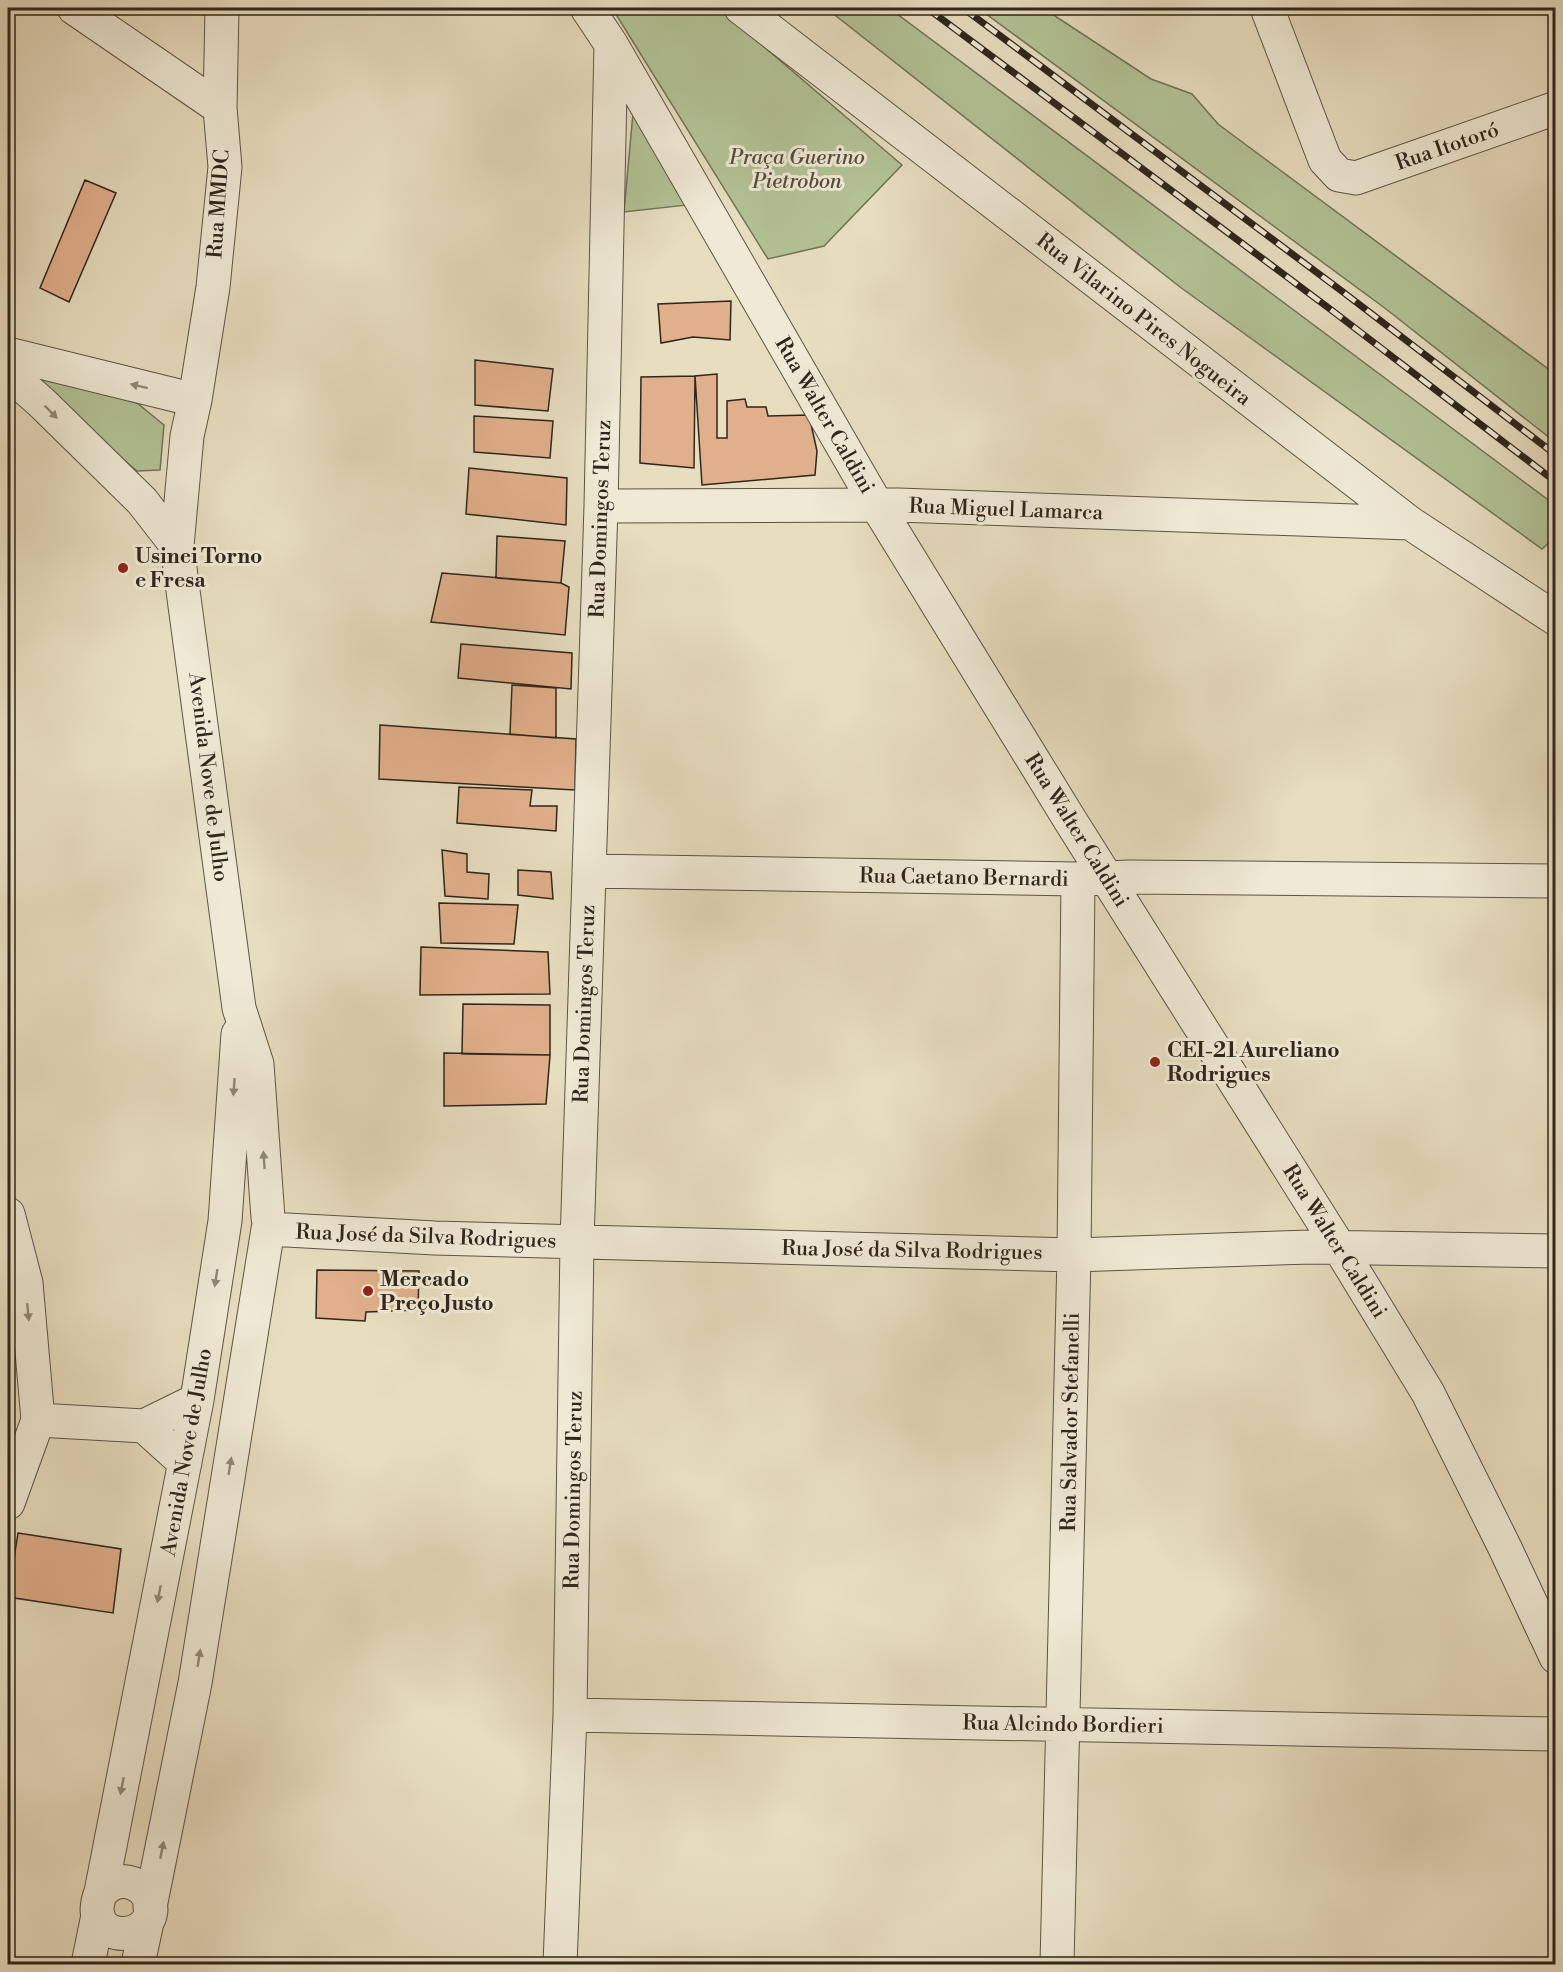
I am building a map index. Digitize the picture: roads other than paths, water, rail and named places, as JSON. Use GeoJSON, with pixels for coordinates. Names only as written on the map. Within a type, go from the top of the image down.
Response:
{"type":"FeatureCollection","features":[{"type":"Feature","properties":{"kind":"street"},"geometry":{"type":"LineString","coordinates":[[75,8],[220,108]]}},
{"type":"Feature","properties":{"kind":"street","name":"Rua MMDC"},"geometry":{"type":"LineString","coordinates":[[195,400],[213,287],[225,167],[220,108],[222,8]]}},
{"type":"Feature","properties":{"kind":"street","name":"Rua Walter Caldini"},"geometry":{"type":"LineString","coordinates":[[587,8],[611,44],[1092,878],[1339,1247],[1428,1393],[1505,1548],[1556,1658]]}},
{"type":"Feature","properties":{"kind":"street","name":"Rua Vilarino Pires Nogueira"},"geometry":{"type":"LineString","coordinates":[[741,8],[1410,523],[1556,619]]}},
{"type":"Feature","properties":{"kind":"street","name":"Rua Itotoró"},"geometry":{"type":"LineString","coordinates":[[1267,8],[1325,160],[1339,175],[1356,178],[1556,108]]}},
{"type":"Feature","properties":{"kind":"street","name":"Rua Domingos Teruz"},"geometry":{"type":"LineString","coordinates":[[560,1965],[570,1715],[576,1242],[601,506],[611,44]]}},
{"type":"Feature","properties":{"kind":"street"},"geometry":{"type":"LineString","coordinates":[[8,354],[195,400]]}},
{"type":"Feature","properties":{"kind":"street"},"geometry":{"type":"LineString","coordinates":[[8,373],[142,501],[177,546]]}},
{"type":"Feature","properties":{"kind":"street","name":"Avenida Nove de Julho"},"geometry":{"type":"LineString","coordinates":[[138,1965],[195,1683],[268,1223],[257,1064],[239,1008],[177,546],[187,436],[195,400]]}},
{"type":"Feature","properties":{"kind":"street","name":"Rua Miguel Lamarca"},"geometry":{"type":"LineString","coordinates":[[601,506],[876,504],[1410,523]]}},
{"type":"Feature","properties":{"kind":"street","name":"Rua Caetano Bernardi"},"geometry":{"type":"LineString","coordinates":[[588,871],[1556,881]]}},
{"type":"Feature","properties":{"kind":"street","name":"Rua Salvador Stefanelli"},"geometry":{"type":"LineString","coordinates":[[1057,1965],[1074,1255],[1092,878]]}},
{"type":"Feature","properties":{"kind":"street","name":"Avenida Nove de Julho"},"geometry":{"type":"LineString","coordinates":[[88,1965],[197,1400],[225,1221],[239,1008]]}},
{"type":"Feature","properties":{"kind":"street"},"geometry":{"type":"LineString","coordinates":[[225,1221],[230,1210],[240,1203],[252,1202],[262,1208],[268,1223]]}},
{"type":"Feature","properties":{"kind":"street"},"geometry":{"type":"LineString","coordinates":[[8,1214],[26,1283],[38,1420],[8,1503]]}},
{"type":"Feature","properties":{"kind":"street","name":"Rua José da Silva Rodrigues"},"geometry":{"type":"LineString","coordinates":[[268,1223],[435,1238],[1074,1255],[1339,1247],[1556,1251]]}},
{"type":"Feature","properties":{"kind":"street"},"geometry":{"type":"LineString","coordinates":[[38,1420],[144,1426],[197,1400]]}},
{"type":"Feature","properties":{"kind":"street"},"geometry":{"type":"LineString","coordinates":[[144,1426],[185,1463]]}},
{"type":"Feature","properties":{"kind":"street","name":"Rua Alcindo Bordieri"},"geometry":{"type":"LineString","coordinates":[[570,1715],[1556,1734]]}},
{"type":"Feature","properties":{"kind":"street"},"geometry":{"type":"LineString","coordinates":[[126,1881],[139,1886],[148,1895],[148,1915],[137,1932],[125,1935],[113,1933],[104,1926],[100,1904],[112,1884],[126,1881]]}},
{"type":"Feature","properties":{"kind":"railway"},"geometry":{"type":"LineString","coordinates":[[927,8],[1330,309],[1556,482]]}},
{"type":"Feature","properties":{"kind":"railway"},"geometry":{"type":"LineString","coordinates":[[963,8],[1343,292],[1556,455]]}},
{"type":"Feature","properties":{"kind":"place","name":"Usinei Torno e Fresa"},"geometry":{"type":"Point","coordinates":[123,568]}},
{"type":"Feature","properties":{"kind":"place","name":"CEI-21 Aureliano Rodrigues"},"geometry":{"type":"Point","coordinates":[1155,1062]}},
{"type":"Feature","properties":{"kind":"place","name":"Mercado Preço Justo"},"geometry":{"type":"Point","coordinates":[368,1291]}},
{"type":"Feature","properties":{"kind":"park label","name":"Praça Guerino Pietrobon"},"geometry":{"type":"Point","coordinates":[797,169]}}]}
